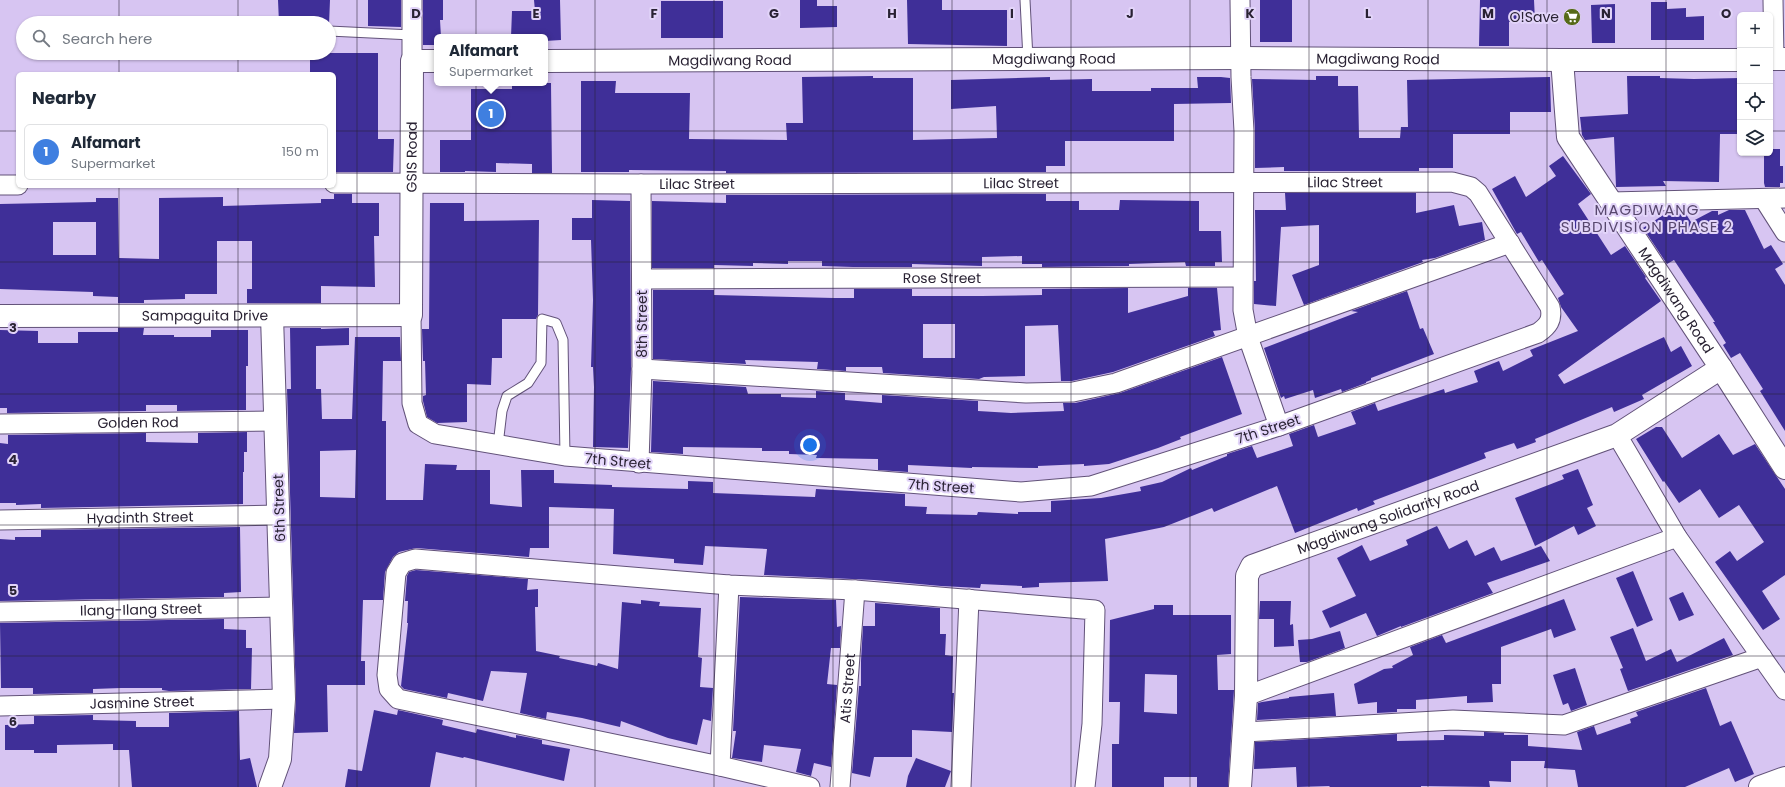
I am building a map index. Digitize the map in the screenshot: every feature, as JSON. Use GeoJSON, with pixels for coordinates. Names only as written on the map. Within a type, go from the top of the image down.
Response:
{"type":"FeatureCollection","features":[{"type":"Feature","properties":{"kind":"main road","name":"Magdiwang Road"},"geometry":{"type":"LineString","coordinates":[[548,60],[1241,58],[1737,60]]}},
{"type":"Feature","properties":{"kind":"main road","name":"Magdiwang Road"},"geometry":{"type":"LineString","coordinates":[[1562,60],[1568,137],[1721,368],[1785,468]]}},
{"type":"Feature","properties":{"kind":"main road"},"geometry":{"type":"LineString","coordinates":[[412,61],[434,61]]}},
{"type":"Feature","properties":{"kind":"main road","name":"GSIS Road"},"geometry":{"type":"LineString","coordinates":[[411,315],[412,61]]}},
{"type":"Feature","properties":{"kind":"main road","name":"Sampaguita Drive"},"geometry":{"type":"LineString","coordinates":[[0,316],[411,315]]}},
{"type":"Feature","properties":{"kind":"main road","name":"6th Street"},"geometry":{"type":"LineString","coordinates":[[270,787],[280,759],[284,699],[272,316]]}},
{"type":"Feature","properties":{"kind":"main road","name":"Magdiwang Solidarity Road"},"geometry":{"type":"LineString","coordinates":[[1240,787],[1246,696],[1247,576],[1252,566],[1617,435],[1721,368]]}},
{"type":"Feature","properties":{"kind":"main road"},"geometry":{"type":"LineString","coordinates":[[1760,787],[1785,778]]}},
{"type":"Feature","properties":{"kind":"street","name":"GSIS Road"},"geometry":{"type":"LineString","coordinates":[[412,0],[412,61]]}},
{"type":"Feature","properties":{"kind":"street"},"geometry":{"type":"LineString","coordinates":[[1240,0],[1244,131],[1243,310],[1248,337],[1279,426]]}},
{"type":"Feature","properties":{"kind":"street"},"geometry":{"type":"LineString","coordinates":[[1773,0],[1776,59]]}},
{"type":"Feature","properties":{"kind":"street","name":"Lilac Street"},"geometry":{"type":"LineString","coordinates":[[336,183],[641,184],[1444,182],[1464,184],[1471,187],[1478,194],[1510,243],[1550,308],[1552,314],[1550,321]]}},
{"type":"Feature","properties":{"kind":"street","name":"8th Street"},"geometry":{"type":"LineString","coordinates":[[639,463],[642,369],[641,184]]}},
{"type":"Feature","properties":{"kind":"street"},"geometry":{"type":"LineString","coordinates":[[0,185],[16,185]]}},
{"type":"Feature","properties":{"kind":"street"},"geometry":{"type":"LineString","coordinates":[[1611,202],[1785,198]]}},
{"type":"Feature","properties":{"kind":"street"},"geometry":{"type":"LineString","coordinates":[[1764,199],[1785,232]]}},
{"type":"Feature","properties":{"kind":"street"},"geometry":{"type":"LineString","coordinates":[[642,369],[1026,393],[1074,392],[1116,383],[1510,243]]}},
{"type":"Feature","properties":{"kind":"street","name":"Rose Street"},"geometry":{"type":"LineString","coordinates":[[642,278],[1242,277]]}},
{"type":"Feature","properties":{"kind":"street","name":"7th Street"},"geometry":{"type":"LineString","coordinates":[[411,315],[412,403],[418,424],[435,434],[565,456],[1021,492],[1091,486],[1279,426],[1538,333],[1546,328],[1550,321]]}},
{"type":"Feature","properties":{"kind":"street","name":"Golden Rod"},"geometry":{"type":"LineString","coordinates":[[0,424],[276,421]]}},
{"type":"Feature","properties":{"kind":"street"},"geometry":{"type":"LineString","coordinates":[[1617,435],[1677,537],[1785,690]]}},
{"type":"Feature","properties":{"kind":"street","name":"Hyacinth Street"},"geometry":{"type":"LineString","coordinates":[[0,520],[279,515]]}},
{"type":"Feature","properties":{"kind":"street"},"geometry":{"type":"LineString","coordinates":[[1246,696],[1677,537]]}},
{"type":"Feature","properties":{"kind":"street"},"geometry":{"type":"LineString","coordinates":[[810,787],[720,766],[398,699],[389,689],[387,675],[396,573],[402,563],[415,559],[729,585],[855,590],[1095,610],[1092,724],[1086,787]]}},
{"type":"Feature","properties":{"kind":"street"},"geometry":{"type":"LineString","coordinates":[[720,766],[729,585]]}},
{"type":"Feature","properties":{"kind":"street","name":"Atis Street"},"geometry":{"type":"LineString","coordinates":[[840,787],[855,590]]}},
{"type":"Feature","properties":{"kind":"street"},"geometry":{"type":"LineString","coordinates":[[961,787],[969,599]]}},
{"type":"Feature","properties":{"kind":"street","name":"Ilang-Ilang Street"},"geometry":{"type":"LineString","coordinates":[[0,612],[282,606]]}},
{"type":"Feature","properties":{"kind":"street"},"geometry":{"type":"LineString","coordinates":[[1244,732],[1454,720],[1564,725],[1762,657]]}},
{"type":"Feature","properties":{"kind":"street","name":"Jasmine Street"},"geometry":{"type":"LineString","coordinates":[[0,706],[284,699]]}},
{"type":"Feature","properties":{"kind":"lane"},"geometry":{"type":"LineString","coordinates":[[1025,0],[1028,59]]}},
{"type":"Feature","properties":{"kind":"lane"},"geometry":{"type":"LineString","coordinates":[[336,31],[412,35]]}},
{"type":"Feature","properties":{"kind":"lane"},"geometry":{"type":"LineString","coordinates":[[498,445],[502,411],[507,396],[528,383],[541,363],[542,319],[556,323],[563,340],[565,456]]}},
{"type":"Feature","properties":{"kind":"building"},"geometry":{"type":"Polygon","coordinates":[[[278,0],[330,0],[329,16],[279,16],[278,0]]]}},
{"type":"Feature","properties":{"kind":"building"},"geometry":{"type":"Polygon","coordinates":[[[368,0],[401,0],[401,27],[368,26],[368,0]]]}},
{"type":"Feature","properties":{"kind":"building"},"geometry":{"type":"Polygon","coordinates":[[[423,0],[443,0],[443,20],[440,20],[441,34],[434,34],[434,45],[423,45],[423,0]]]}},
{"type":"Feature","properties":{"kind":"building"},"geometry":{"type":"Polygon","coordinates":[[[534,0],[560,0],[561,40],[548,41],[548,34],[511,34],[512,11],[535,11],[534,0]]]}},
{"type":"Feature","properties":{"kind":"building"},"geometry":{"type":"Polygon","coordinates":[[[800,0],[817,0],[817,6],[837,6],[837,27],[800,28],[800,0]]]}},
{"type":"Feature","properties":{"kind":"building"},"geometry":{"type":"Polygon","coordinates":[[[907,0],[942,0],[942,10],[1007,10],[1007,46],[908,44],[907,0]]]}},
{"type":"Feature","properties":{"kind":"building"},"geometry":{"type":"Polygon","coordinates":[[[1260,0],[1292,0],[1292,42],[1260,42],[1260,0]]]}},
{"type":"Feature","properties":{"kind":"building"},"geometry":{"type":"Polygon","coordinates":[[[1480,0],[1534,0],[1535,21],[1509,22],[1509,46],[1479,46],[1480,0]]]}},
{"type":"Feature","properties":{"kind":"building"},"geometry":{"type":"Polygon","coordinates":[[[661,1],[723,1],[723,38],[661,38],[661,1]]]}},
{"type":"Feature","properties":{"kind":"building"},"geometry":{"type":"Polygon","coordinates":[[[1651,2],[1667,2],[1667,9],[1686,8],[1686,17],[1704,16],[1704,40],[1651,40],[1651,2]]]}},
{"type":"Feature","properties":{"kind":"building"},"geometry":{"type":"Polygon","coordinates":[[[1615,4],[1615,43],[1592,43],[1591,5],[1615,4]]]}},
{"type":"Feature","properties":{"kind":"building"},"geometry":{"type":"Polygon","coordinates":[[[336,53],[378,53],[378,139],[394,139],[393,172],[336,172],[336,72],[310,72],[310,60],[336,60],[336,53]]]}},
{"type":"Feature","properties":{"kind":"building"},"geometry":{"type":"Polygon","coordinates":[[[873,76],[873,78],[913,78],[913,140],[997,138],[996,106],[951,109],[951,80],[1050,77],[1050,80],[1092,79],[1092,91],[1151,91],[1151,88],[1198,88],[1197,77],[1221,77],[1230,78],[1231,103],[1174,104],[1174,141],[1065,141],[1065,166],[1046,166],[1046,172],[726,173],[726,171],[629,170],[629,172],[581,172],[581,81],[616,81],[615,93],[690,93],[689,139],[787,140],[786,123],[803,123],[802,77],[873,76]]]}},
{"type":"Feature","properties":{"kind":"building"},"geometry":{"type":"Polygon","coordinates":[[[1316,76],[1338,76],[1338,86],[1358,86],[1359,138],[1400,138],[1401,127],[1408,127],[1407,80],[1550,77],[1551,112],[1510,112],[1510,134],[1453,134],[1453,168],[1419,168],[1419,171],[1284,171],[1284,167],[1255,168],[1255,131],[1252,79],[1316,80],[1316,76]]]}},
{"type":"Feature","properties":{"kind":"building"},"geometry":{"type":"Polygon","coordinates":[[[1627,76],[1660,76],[1660,78],[1694,79],[1737,78],[1737,134],[1720,134],[1719,182],[1663,181],[1666,186],[1616,187],[1614,137],[1585,140],[1582,135],[1580,117],[1628,114],[1627,76]]]}},
{"type":"Feature","properties":{"kind":"building"},"geometry":{"type":"Polygon","coordinates":[[[548,83],[551,83],[552,173],[532,173],[532,164],[496,163],[496,172],[440,172],[440,140],[471,140],[471,89],[512,89],[512,86],[548,86],[548,83]]]}},
{"type":"Feature","properties":{"kind":"building"},"geometry":{"type":"Polygon","coordinates":[[[1773,149],[1780,149],[1780,166],[1783,166],[1783,183],[1780,183],[1780,187],[1765,187],[1764,156],[1773,156],[1773,149]]]}},
{"type":"Feature","properties":{"kind":"building"},"geometry":{"type":"Polygon","coordinates":[[[1563,156],[1591,194],[1578,204],[1611,255],[1625,246],[1661,301],[1558,375],[1564,384],[1664,337],[1671,352],[1681,346],[1692,366],[1642,395],[1644,399],[1614,412],[1612,407],[1535,439],[1536,442],[1517,449],[1514,443],[1484,453],[1486,458],[1373,501],[1375,504],[1358,511],[1357,508],[1295,533],[1277,486],[1214,512],[1212,508],[1164,527],[1105,539],[1108,581],[1039,583],[1039,587],[1022,588],[1022,586],[981,584],[980,588],[874,580],[764,575],[767,549],[705,546],[703,565],[674,563],[674,559],[613,554],[614,509],[549,507],[549,548],[530,548],[529,557],[416,548],[399,552],[393,557],[385,572],[383,600],[363,600],[361,661],[365,661],[365,685],[327,685],[328,732],[294,733],[296,699],[287,389],[291,389],[290,328],[349,328],[349,345],[316,346],[316,389],[321,389],[322,419],[352,419],[355,337],[400,337],[401,361],[383,361],[382,421],[386,421],[386,500],[423,500],[425,464],[457,465],[456,470],[490,470],[490,504],[522,507],[521,470],[554,470],[554,483],[612,485],[612,487],[688,489],[688,481],[713,482],[713,493],[815,497],[816,489],[905,494],[905,506],[927,507],[926,514],[977,515],[978,512],[1018,514],[1018,512],[1051,512],[1051,501],[1101,498],[1141,491],[1140,487],[1162,482],[1191,468],[1192,470],[1227,456],[1227,454],[1252,446],[1257,458],[1293,446],[1289,434],[1314,425],[1318,437],[1356,424],[1351,412],[1375,403],[1378,411],[1444,389],[1445,393],[1478,382],[1474,371],[1499,361],[1503,371],[1533,356],[1530,350],[1578,331],[1561,307],[1558,298],[1564,294],[1542,260],[1539,262],[1521,232],[1517,234],[1492,189],[1515,176],[1526,197],[1556,176],[1549,166],[1563,156]],[[356,450],[320,451],[320,497],[355,498],[356,450]]]}},
{"type":"Feature","properties":{"kind":"building"},"geometry":{"type":"Polygon","coordinates":[[[1285,193],[1416,193],[1416,213],[1454,205],[1459,226],[1482,222],[1485,240],[1435,258],[1422,260],[1423,262],[1304,305],[1292,275],[1319,265],[1319,225],[1281,227],[1276,306],[1254,304],[1254,281],[1256,281],[1255,210],[1286,210],[1285,193]]]}},
{"type":"Feature","properties":{"kind":"building"},"geometry":{"type":"Polygon","coordinates":[[[334,194],[352,194],[352,203],[379,203],[379,236],[374,236],[375,287],[321,286],[321,303],[247,303],[247,289],[252,289],[252,241],[217,241],[217,294],[185,294],[185,299],[144,300],[144,303],[118,303],[118,297],[93,296],[93,292],[0,289],[0,204],[96,202],[96,198],[118,198],[119,258],[159,259],[159,198],[223,197],[223,206],[321,203],[321,199],[334,199],[334,194]],[[53,222],[53,255],[96,255],[96,222],[53,222]]]}},
{"type":"Feature","properties":{"kind":"building"},"geometry":{"type":"Polygon","coordinates":[[[1046,194],[1046,201],[1079,201],[1079,210],[1119,210],[1120,200],[1199,201],[1199,231],[1221,231],[1222,262],[1215,262],[1215,266],[1186,266],[1185,262],[1129,264],[1129,266],[1042,267],[1042,264],[1022,264],[1022,256],[982,257],[982,266],[912,264],[912,267],[853,267],[822,266],[822,261],[788,261],[788,264],[753,263],[753,266],[714,265],[714,268],[652,268],[652,201],[726,203],[726,195],[1046,194]]]}},
{"type":"Feature","properties":{"kind":"building"},"geometry":{"type":"Polygon","coordinates":[[[592,200],[630,201],[631,369],[628,448],[593,447],[594,387],[593,367],[591,367],[593,300],[591,240],[572,240],[572,218],[592,218],[592,200]]]}},
{"type":"Feature","properties":{"kind":"building"},"geometry":{"type":"Polygon","coordinates":[[[430,203],[464,203],[464,221],[539,220],[538,315],[536,319],[502,319],[502,358],[492,358],[491,385],[467,384],[467,422],[437,423],[427,417],[423,401],[423,396],[426,395],[422,329],[429,329],[430,203]]]}},
{"type":"Feature","properties":{"kind":"building"},"geometry":{"type":"Polygon","coordinates":[[[1729,210],[1745,210],[1764,249],[1771,245],[1783,264],[1775,269],[1785,285],[1785,431],[1760,391],[1763,389],[1740,353],[1731,358],[1723,345],[1726,343],[1713,322],[1715,322],[1674,260],[1667,264],[1643,228],[1668,212],[1684,211],[1691,222],[1712,211],[1718,211],[1718,215],[1729,210]]]}},
{"type":"Feature","properties":{"kind":"building"},"geometry":{"type":"Polygon","coordinates":[[[1128,288],[1128,313],[1188,296],[1188,288],[1217,288],[1221,330],[1213,331],[1215,336],[1113,372],[1072,381],[1061,381],[1058,325],[1025,326],[1025,376],[984,377],[979,379],[883,373],[882,367],[846,367],[846,371],[817,369],[818,362],[745,360],[746,364],[653,359],[653,290],[714,290],[714,295],[854,298],[854,289],[912,289],[912,296],[982,296],[1042,295],[1042,289],[1128,288]],[[923,324],[923,358],[955,358],[955,324],[923,324]]]}},
{"type":"Feature","properties":{"kind":"building"},"geometry":{"type":"Polygon","coordinates":[[[1407,291],[1420,329],[1423,328],[1434,354],[1371,378],[1371,380],[1366,383],[1342,392],[1341,389],[1315,398],[1313,390],[1285,399],[1284,396],[1281,398],[1264,348],[1358,312],[1351,311],[1407,291]]]}},
{"type":"Feature","properties":{"kind":"building"},"geometry":{"type":"Polygon","coordinates":[[[118,328],[144,328],[143,335],[174,335],[174,337],[211,337],[211,330],[248,330],[246,410],[177,411],[177,405],[146,405],[146,411],[7,413],[7,408],[0,408],[0,330],[38,331],[38,343],[78,343],[78,332],[118,332],[118,328]]]}},
{"type":"Feature","properties":{"kind":"building"},"geometry":{"type":"Polygon","coordinates":[[[1222,357],[1242,414],[1180,437],[1181,439],[1158,448],[1109,464],[1084,466],[1084,464],[1038,466],[1038,468],[972,468],[908,465],[908,472],[878,470],[878,459],[816,458],[817,455],[789,454],[789,451],[762,451],[762,448],[683,447],[683,454],[651,452],[653,381],[746,387],[748,394],[781,394],[781,397],[816,398],[816,391],[845,393],[845,400],[882,403],[882,395],[978,401],[978,411],[1011,413],[1064,411],[1063,403],[1075,403],[1120,393],[1222,357]]]}},
{"type":"Feature","properties":{"kind":"building"},"geometry":{"type":"Polygon","coordinates":[[[1656,427],[1662,427],[1682,458],[1719,434],[1733,455],[1755,444],[1785,489],[1785,575],[1762,591],[1780,619],[1763,630],[1715,562],[1730,551],[1737,561],[1764,542],[1739,505],[1719,518],[1700,489],[1679,503],[1664,481],[1663,482],[1636,439],[1656,427]]]}},
{"type":"Feature","properties":{"kind":"building"},"geometry":{"type":"Polygon","coordinates":[[[247,432],[247,452],[244,452],[243,504],[41,508],[41,504],[16,505],[16,503],[0,503],[0,443],[8,444],[8,435],[146,433],[146,442],[198,443],[198,433],[247,432]]]}},
{"type":"Feature","properties":{"kind":"building"},"geometry":{"type":"Polygon","coordinates":[[[1578,469],[1593,505],[1587,508],[1596,526],[1578,535],[1574,526],[1535,546],[1515,498],[1564,479],[1562,475],[1578,469]]]}},
{"type":"Feature","properties":{"kind":"building"},"geometry":{"type":"Polygon","coordinates":[[[1437,526],[1449,549],[1467,540],[1475,556],[1494,547],[1501,561],[1541,546],[1550,561],[1487,583],[1493,593],[1377,636],[1366,613],[1330,628],[1322,611],[1356,596],[1337,558],[1362,545],[1370,561],[1408,545],[1406,540],[1437,526]]]}},
{"type":"Feature","properties":{"kind":"building"},"geometry":{"type":"Polygon","coordinates":[[[240,527],[241,592],[224,593],[224,597],[0,601],[0,539],[15,540],[15,537],[41,537],[41,530],[240,527]]]}},
{"type":"Feature","properties":{"kind":"building"},"geometry":{"type":"Polygon","coordinates":[[[416,570],[528,579],[527,590],[538,589],[538,607],[535,607],[536,651],[560,656],[559,658],[597,666],[598,663],[618,669],[622,602],[641,604],[641,600],[660,602],[659,606],[701,608],[698,657],[702,658],[700,687],[713,688],[711,721],[703,719],[697,745],[668,738],[621,721],[620,727],[547,712],[546,719],[520,713],[527,673],[491,671],[483,701],[448,693],[447,698],[404,689],[401,686],[408,623],[408,601],[405,601],[407,576],[409,572],[416,570]]]}},
{"type":"Feature","properties":{"kind":"building"},"geometry":{"type":"Polygon","coordinates":[[[1633,571],[1653,620],[1637,627],[1616,578],[1633,571]]]}},
{"type":"Feature","properties":{"kind":"building"},"geometry":{"type":"Polygon","coordinates":[[[1683,592],[1694,615],[1679,621],[1669,598],[1683,592]]]}},
{"type":"Feature","properties":{"kind":"building"},"geometry":{"type":"Polygon","coordinates":[[[740,597],[836,600],[837,627],[841,626],[840,648],[831,648],[827,684],[837,685],[831,767],[814,763],[811,776],[796,772],[801,749],[764,745],[762,762],[732,758],[736,731],[733,731],[740,597]]]}},
{"type":"Feature","properties":{"kind":"building"},"geometry":{"type":"Polygon","coordinates":[[[1564,599],[1576,630],[1554,638],[1551,629],[1501,647],[1501,684],[1492,684],[1493,702],[1467,703],[1467,696],[1416,700],[1416,709],[1397,709],[1397,712],[1377,713],[1377,702],[1358,704],[1354,684],[1384,669],[1393,668],[1392,666],[1413,655],[1410,647],[1442,635],[1446,643],[1564,599]]]}},
{"type":"Feature","properties":{"kind":"building"},"geometry":{"type":"Polygon","coordinates":[[[1260,601],[1291,601],[1290,625],[1293,624],[1294,646],[1274,647],[1274,619],[1259,619],[1260,601]]]}},
{"type":"Feature","properties":{"kind":"building"},"geometry":{"type":"Polygon","coordinates":[[[875,603],[940,608],[940,634],[946,634],[945,655],[953,656],[952,693],[954,693],[952,732],[912,730],[912,757],[874,757],[870,777],[852,773],[859,686],[861,686],[863,626],[875,626],[875,603]]]}},
{"type":"Feature","properties":{"kind":"building"},"geometry":{"type":"Polygon","coordinates":[[[1154,605],[1173,605],[1173,615],[1231,615],[1231,654],[1217,655],[1218,690],[1234,690],[1228,787],[1197,787],[1197,777],[1164,777],[1164,787],[1112,787],[1112,744],[1119,744],[1120,702],[1109,702],[1110,620],[1154,609],[1154,605]],[[1145,674],[1144,712],[1177,714],[1177,675],[1145,674]]]}},
{"type":"Feature","properties":{"kind":"building"},"geometry":{"type":"Polygon","coordinates":[[[224,619],[224,629],[246,630],[246,648],[252,648],[251,689],[169,691],[162,690],[162,688],[121,688],[93,689],[93,693],[33,694],[33,688],[1,688],[0,623],[224,619]]]}},
{"type":"Feature","properties":{"kind":"building"},"geometry":{"type":"Polygon","coordinates":[[[1633,628],[1646,661],[1671,649],[1677,662],[1724,638],[1733,655],[1628,691],[1620,669],[1623,668],[1610,637],[1633,628]]]}},
{"type":"Feature","properties":{"kind":"building"},"geometry":{"type":"Polygon","coordinates":[[[1340,631],[1345,648],[1307,662],[1300,662],[1298,640],[1312,639],[1340,631]]]}},
{"type":"Feature","properties":{"kind":"building"},"geometry":{"type":"Polygon","coordinates":[[[1575,668],[1587,705],[1571,711],[1568,703],[1563,705],[1553,675],[1575,668]]]}},
{"type":"Feature","properties":{"kind":"building"},"geometry":{"type":"Polygon","coordinates":[[[1706,688],[1720,726],[1731,721],[1754,774],[1735,782],[1729,768],[1685,787],[1578,787],[1575,770],[1544,768],[1545,761],[1511,761],[1511,782],[1489,781],[1490,787],[1297,787],[1296,767],[1254,769],[1255,742],[1397,734],[1397,741],[1444,740],[1444,735],[1484,736],[1484,732],[1504,733],[1504,735],[1528,735],[1528,746],[1582,750],[1577,732],[1594,726],[1597,735],[1631,723],[1630,719],[1638,716],[1636,712],[1706,688]]]}},
{"type":"Feature","properties":{"kind":"building"},"geometry":{"type":"Polygon","coordinates":[[[1334,693],[1336,716],[1257,720],[1258,703],[1289,697],[1334,693]]]}},
{"type":"Feature","properties":{"kind":"building"},"geometry":{"type":"Polygon","coordinates":[[[374,710],[397,715],[398,710],[443,720],[442,725],[476,733],[477,729],[516,738],[516,735],[542,740],[542,744],[570,749],[564,781],[464,757],[436,752],[430,787],[345,787],[348,769],[362,771],[374,710]]]}},
{"type":"Feature","properties":{"kind":"building"},"geometry":{"type":"Polygon","coordinates":[[[239,711],[240,760],[250,758],[257,787],[132,787],[129,750],[113,750],[113,744],[57,745],[57,753],[34,753],[34,750],[5,750],[5,725],[34,724],[34,716],[93,715],[93,720],[136,721],[136,727],[169,727],[169,713],[239,711]]]}},
{"type":"Feature","properties":{"kind":"building"},"geometry":{"type":"Polygon","coordinates":[[[916,758],[951,771],[945,787],[906,787],[908,776],[916,758]]]}},
{"type":"Feature","properties":{"kind":"place","name":"O!Save"},"geometry":{"type":"Point","coordinates":[1572,17]}},
{"type":"Feature","properties":{"kind":"place","name":"Alfamart"},"geometry":{"type":"Point","coordinates":[491,114]}},
{"type":"Feature","properties":{"kind":"district","name":"MAGDIWANG SUBDIVISION PHASE 2"},"geometry":{"type":"Point","coordinates":[1647,218]}}]}
